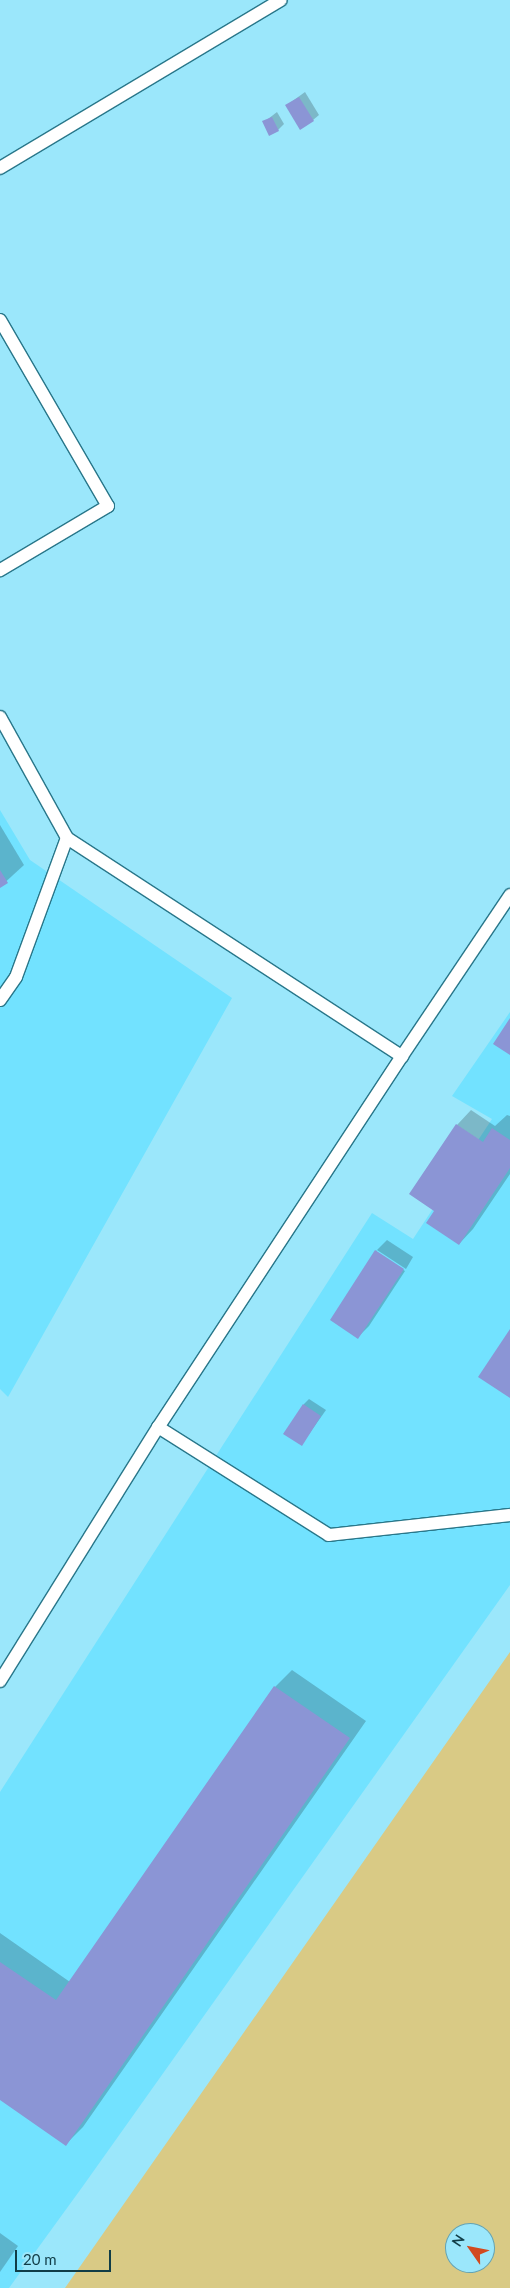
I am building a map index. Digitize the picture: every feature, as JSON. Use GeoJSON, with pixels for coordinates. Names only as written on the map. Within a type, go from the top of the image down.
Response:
{"type":"FeatureCollection","features":[{"type":"Feature","properties":{"kind":"lane"},"geometry":{"type":"LineString","coordinates":[[0,168],[281,0]]}},
{"type":"Feature","properties":{"kind":"lane"},"geometry":{"type":"LineString","coordinates":[[0,320],[108,506],[0,570]]}},
{"type":"Feature","properties":{"kind":"lane"},"geometry":{"type":"LineString","coordinates":[[0,717],[68,838],[402,1056]]}},
{"type":"Feature","properties":{"kind":"lane"},"geometry":{"type":"LineString","coordinates":[[0,1000],[16,977],[68,838]]}},
{"type":"Feature","properties":{"kind":"lane"},"geometry":{"type":"LineString","coordinates":[[0,1681],[158,1427],[402,1056],[510,896]]}},
{"type":"Feature","properties":{"kind":"lane"},"geometry":{"type":"LineString","coordinates":[[158,1427],[329,1535],[510,1515]]}},
{"type":"Feature","properties":{"kind":"shaded area"},"geometry":{"type":"Polygon","coordinates":[[[0,810],[30,860],[232,998],[8,1397],[0,1389],[0,810]]]}},
{"type":"Feature","properties":{"kind":"shaded area"},"geometry":{"type":"Polygon","coordinates":[[[510,1012],[510,1585],[83,2186],[9,2288],[0,2288],[0,1792],[372,1213],[413,1239],[492,1119],[452,1096],[510,1012]]]}},
{"type":"Feature","properties":{"kind":"shaded area"},"geometry":{"type":"Polygon","coordinates":[[[510,1652],[510,2288],[65,2288],[510,1652]]]}},
{"type":"Feature","properties":{"kind":"building"},"geometry":{"type":"Polygon","coordinates":[[[299,97],[314,121],[300,130],[285,105],[299,97]]]}},
{"type":"Feature","properties":{"kind":"building"},"geometry":{"type":"Polygon","coordinates":[[[272,117],[279,131],[269,136],[262,121],[272,117]]]}},
{"type":"Feature","properties":{"kind":"building"},"geometry":{"type":"Polygon","coordinates":[[[0,870],[8,883],[0,888],[0,870]]]}},
{"type":"Feature","properties":{"kind":"building"},"geometry":{"type":"Polygon","coordinates":[[[510,1018],[510,1055],[493,1044],[510,1018]]]}},
{"type":"Feature","properties":{"kind":"building"},"geometry":{"type":"Polygon","coordinates":[[[456,1124],[483,1142],[492,1128],[510,1140],[510,1168],[459,1245],[426,1223],[434,1211],[409,1194],[456,1124]]]}},
{"type":"Feature","properties":{"kind":"building"},"geometry":{"type":"Polygon","coordinates":[[[375,1250],[404,1269],[358,1339],[330,1320],[375,1250]]]}},
{"type":"Feature","properties":{"kind":"building"},"geometry":{"type":"Polygon","coordinates":[[[510,1329],[510,1398],[478,1377],[510,1329]]]}},
{"type":"Feature","properties":{"kind":"building"},"geometry":{"type":"Polygon","coordinates":[[[303,1404],[321,1416],[302,1446],[283,1434],[303,1404]]]}},
{"type":"Feature","properties":{"kind":"building"},"geometry":{"type":"Polygon","coordinates":[[[274,1686],[350,1738],[66,2146],[0,2100],[0,1962],[56,2000],[274,1686]]]}}]}
